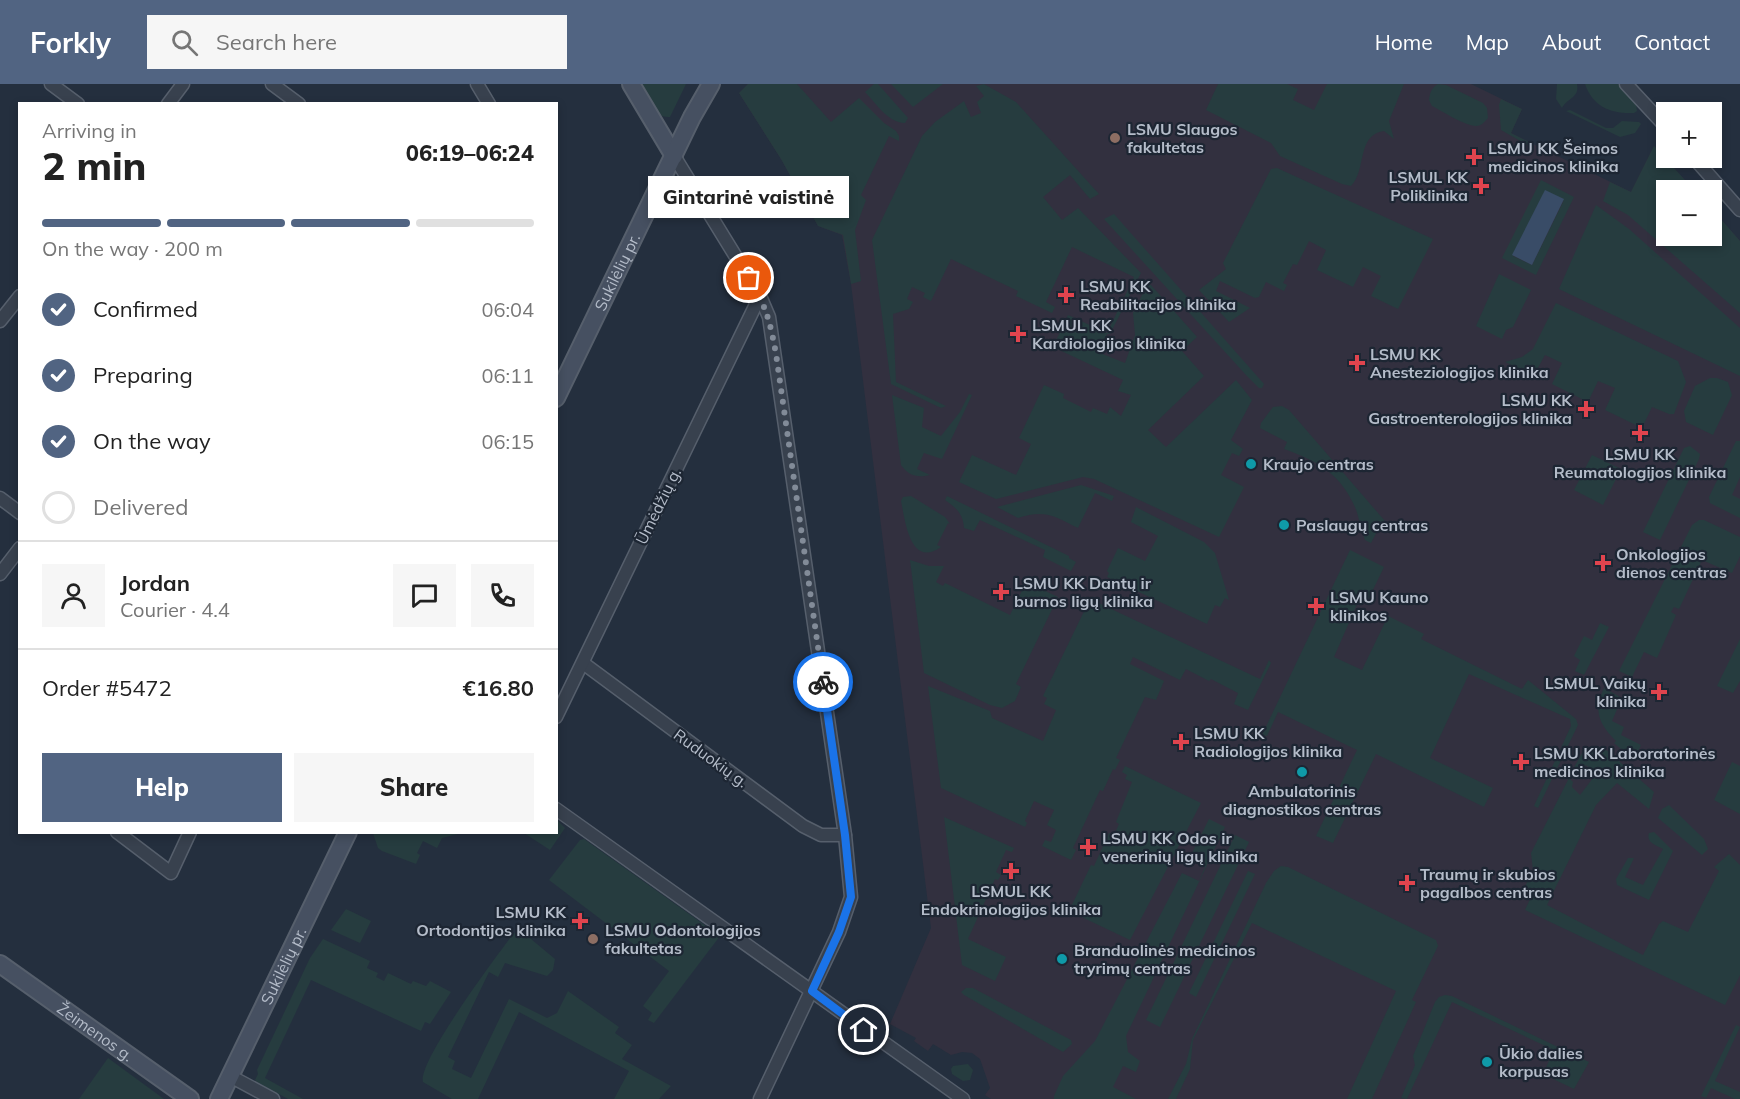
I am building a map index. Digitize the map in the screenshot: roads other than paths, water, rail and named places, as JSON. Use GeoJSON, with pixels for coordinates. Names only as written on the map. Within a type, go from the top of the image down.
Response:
{"type":"FeatureCollection","features":[{"type":"Feature","properties":{"kind":"main road"},"geometry":{"type":"LineString","coordinates":[[631,84],[674,156]]}},
{"type":"Feature","properties":{"kind":"main road","name":"Sukilėlių pr."},"geometry":{"type":"LineString","coordinates":[[558,394],[711,84]]}},
{"type":"Feature","properties":{"kind":"main road","name":"Sukilėlių pr."},"geometry":{"type":"LineString","coordinates":[[219,1099],[347,834]]}},
{"type":"Feature","properties":{"kind":"main road","name":"Žeimenos g."},"geometry":{"type":"LineString","coordinates":[[0,964],[190,1099]]}},
{"type":"Feature","properties":{"kind":"street"},"geometry":{"type":"LineString","coordinates":[[51,84],[75,102]]}},
{"type":"Feature","properties":{"kind":"street"},"geometry":{"type":"LineString","coordinates":[[170,102],[183,84]]}},
{"type":"Feature","properties":{"kind":"street"},"geometry":{"type":"LineString","coordinates":[[272,84],[295,102]]}},
{"type":"Feature","properties":{"kind":"street"},"geometry":{"type":"LineString","coordinates":[[477,84],[488,102]]}},
{"type":"Feature","properties":{"kind":"street"},"geometry":{"type":"LineString","coordinates":[[1626,84],[1656,118]]}},
{"type":"Feature","properties":{"kind":"street"},"geometry":{"type":"LineString","coordinates":[[674,156],[760,296],[769,317],[845,835],[851,897],[839,932],[760,1099]]}},
{"type":"Feature","properties":{"kind":"street"},"geometry":{"type":"LineString","coordinates":[[1703,168],[1740,210]]}},
{"type":"Feature","properties":{"kind":"street","name":"Ūmėdžių g."},"geometry":{"type":"LineString","coordinates":[[558,713],[760,296]]}},
{"type":"Feature","properties":{"kind":"street"},"geometry":{"type":"LineString","coordinates":[[0,321],[18,298]]}},
{"type":"Feature","properties":{"kind":"street"},"geometry":{"type":"LineString","coordinates":[[0,498],[18,512]]}},
{"type":"Feature","properties":{"kind":"street"},"geometry":{"type":"LineString","coordinates":[[0,573],[18,550]]}},
{"type":"Feature","properties":{"kind":"street","name":"Ruduokių g."},"geometry":{"type":"LineString","coordinates":[[583,663],[803,826],[821,835],[845,835]]}},
{"type":"Feature","properties":{"kind":"street"},"geometry":{"type":"LineString","coordinates":[[558,810],[963,1099]]}},
{"type":"Feature","properties":{"kind":"street"},"geometry":{"type":"LineString","coordinates":[[120,834],[171,873],[189,834]]}},
{"type":"Feature","properties":{"kind":"street"},"geometry":{"type":"LineString","coordinates":[[230,1076],[273,1099]]}},
{"type":"Feature","properties":{"kind":"water"},"geometry":{"type":"Polygon","coordinates":[[[1545,190],[1564,199],[1532,265],[1512,255],[1545,190]]]}},
{"type":"Feature","properties":{"kind":"place","name":"LSMU Slaugos fakultetas"},"geometry":{"type":"Point","coordinates":[1115,138]}},
{"type":"Feature","properties":{"kind":"place","name":"LSMU KK Šeimos medicinos klinika"},"geometry":{"type":"Point","coordinates":[1474,157]}},
{"type":"Feature","properties":{"kind":"place","name":"LSMUL KK Poliklinika"},"geometry":{"type":"Point","coordinates":[1481,186]}},
{"type":"Feature","properties":{"kind":"place","name":"Gintarinė vaistinė"},"geometry":{"type":"Point","coordinates":[749,278]}},
{"type":"Feature","properties":{"kind":"place","name":"LSMU KK Reabilitacijos klinika"},"geometry":{"type":"Point","coordinates":[1066,295]}},
{"type":"Feature","properties":{"kind":"place","name":"LSMUL KK Kardiologijos klinika"},"geometry":{"type":"Point","coordinates":[1018,334]}},
{"type":"Feature","properties":{"kind":"place","name":"LSMU KK Anesteziologijos klinika"},"geometry":{"type":"Point","coordinates":[1357,363]}},
{"type":"Feature","properties":{"kind":"place","name":"LSMU KK Gastroenterologijos klinika"},"geometry":{"type":"Point","coordinates":[1586,409]}},
{"type":"Feature","properties":{"kind":"place","name":"LSMU KK Reumatologijos klinika"},"geometry":{"type":"Point","coordinates":[1640,433]}},
{"type":"Feature","properties":{"kind":"place","name":"Kraujo centras"},"geometry":{"type":"Point","coordinates":[1251,464]}},
{"type":"Feature","properties":{"kind":"place","name":"Paslaugų centras"},"geometry":{"type":"Point","coordinates":[1284,525]}},
{"type":"Feature","properties":{"kind":"place","name":"Onkologijos dienos centras"},"geometry":{"type":"Point","coordinates":[1603,563]}},
{"type":"Feature","properties":{"kind":"place","name":"LSMU KK Dantų ir burnos ligų klinika"},"geometry":{"type":"Point","coordinates":[1001,592]}},
{"type":"Feature","properties":{"kind":"place","name":"LSMU Kauno klinikos"},"geometry":{"type":"Point","coordinates":[1316,606]}},
{"type":"Feature","properties":{"kind":"place","name":"LSMUL Vaikų klinika"},"geometry":{"type":"Point","coordinates":[1659,692]}},
{"type":"Feature","properties":{"kind":"place","name":"LSMU KK Radiologijos klinika"},"geometry":{"type":"Point","coordinates":[1181,742]}},
{"type":"Feature","properties":{"kind":"place","name":"LSMU KK Laboratorinės medicinos klinika"},"geometry":{"type":"Point","coordinates":[1521,762]}},
{"type":"Feature","properties":{"kind":"place","name":"Ambulatorinis diagnostikos centras"},"geometry":{"type":"Point","coordinates":[1302,772]}},
{"type":"Feature","properties":{"kind":"place","name":"LSMU KK Odos ir venerinių ligų klinika"},"geometry":{"type":"Point","coordinates":[1088,847]}},
{"type":"Feature","properties":{"kind":"place","name":"LSMUL KK Endokrinologijos klinika"},"geometry":{"type":"Point","coordinates":[1011,871]}},
{"type":"Feature","properties":{"kind":"place","name":"Traumų ir skubios pagalbos centras"},"geometry":{"type":"Point","coordinates":[1407,883]}},
{"type":"Feature","properties":{"kind":"place","name":"LSMU KK Ortodontijos klinika"},"geometry":{"type":"Point","coordinates":[580,921]}},
{"type":"Feature","properties":{"kind":"place","name":"LSMU Odontologijos fakultetas"},"geometry":{"type":"Point","coordinates":[593,939]}},
{"type":"Feature","properties":{"kind":"place","name":"Branduolinės medicinos tryrimų centras"},"geometry":{"type":"Point","coordinates":[1062,959]}},
{"type":"Feature","properties":{"kind":"place","name":"Ūkio dalies korpusas"},"geometry":{"type":"Point","coordinates":[1487,1062]}}]}
